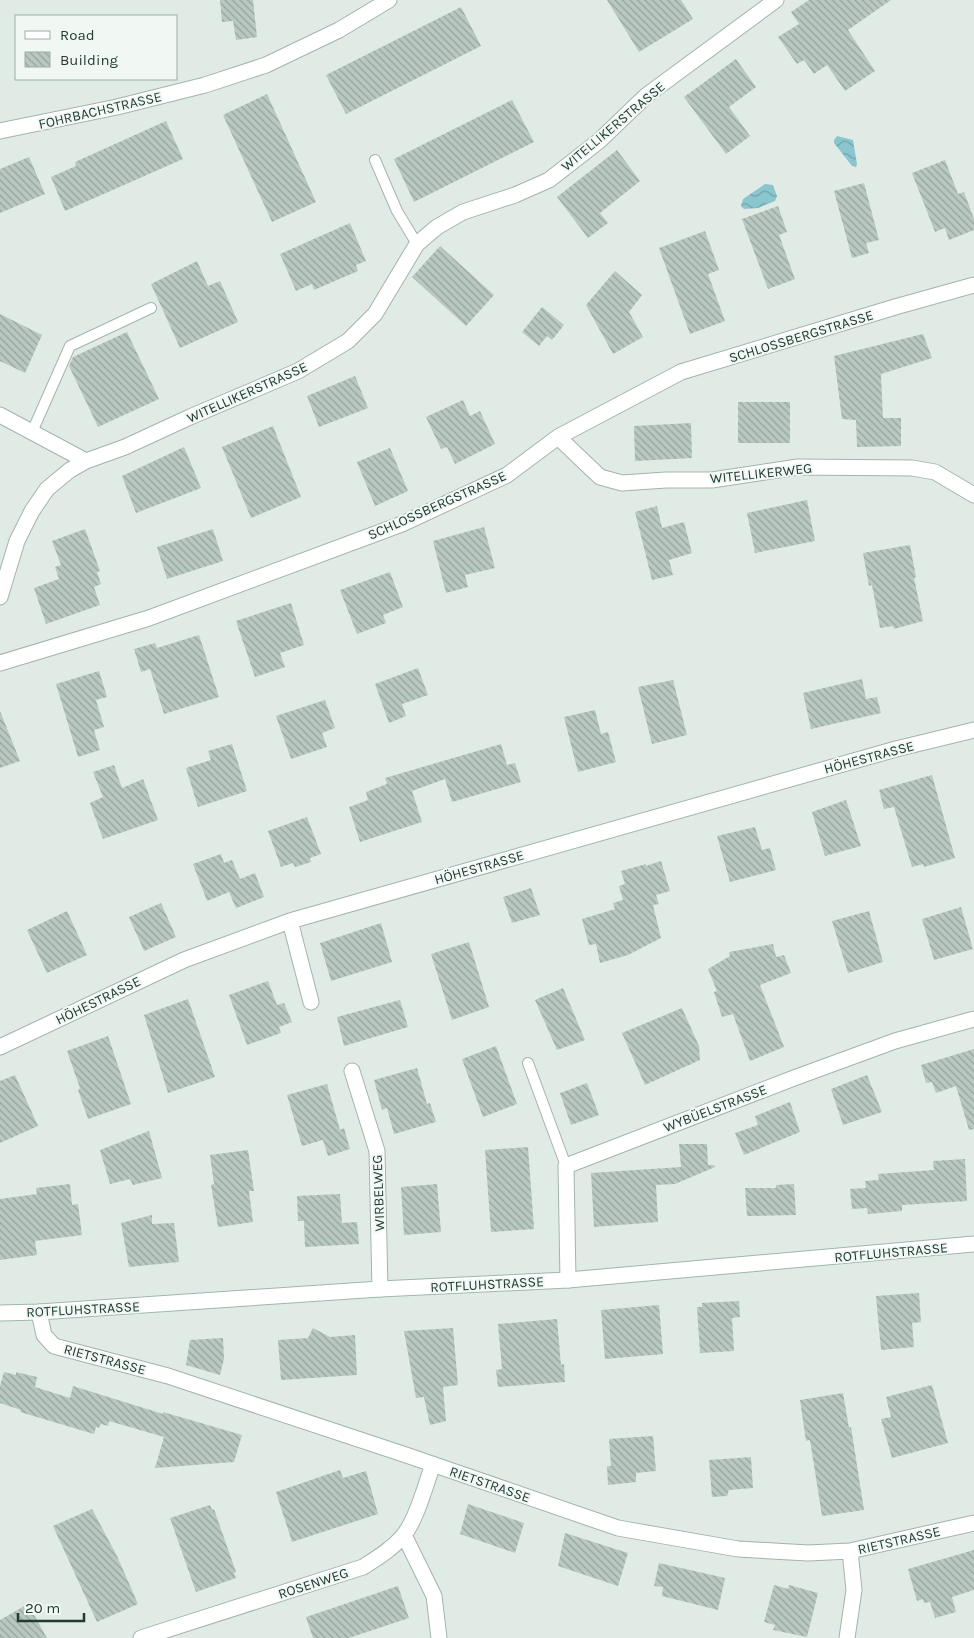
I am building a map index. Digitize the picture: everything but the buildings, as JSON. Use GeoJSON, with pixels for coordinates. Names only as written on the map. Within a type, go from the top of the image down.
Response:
{"type":"FeatureCollection","features":[{"type":"Feature","properties":{"kind":"street","name":"FOHRBACHSTRASSE"},"geometry":{"type":"LineString","coordinates":[[0,132],[118,107],[205,85],[266,66],[339,30],[389,0]]}},
{"type":"Feature","properties":{"kind":"street","name":"WITELLIKERSTRASSE"},"geometry":{"type":"LineString","coordinates":[[0,597],[17,542],[32,512],[47,489],[70,470],[86,461],[125,447],[298,371],[348,341],[375,314],[417,244],[437,227],[463,212],[515,195],[549,180],[599,141],[647,95],[776,0]]}},
{"type":"Feature","properties":{"kind":"street","name":"SCHLOSSBERGSTRASSE"},"geometry":{"type":"LineString","coordinates":[[0,663],[149,618],[402,524],[507,475],[558,438],[682,372],[974,285]]}},
{"type":"Feature","properties":{"kind":"street"},"geometry":{"type":"LineString","coordinates":[[0,415],[86,461]]}},
{"type":"Feature","properties":{"kind":"street","name":"WITELLIKERWEG"},"geometry":{"type":"LineString","coordinates":[[558,438],[600,477],[622,483],[666,480],[712,480],[798,467],[912,468],[935,472],[974,495]]}},
{"type":"Feature","properties":{"kind":"street","name":"HÖHESTRASSE"},"geometry":{"type":"LineString","coordinates":[[0,1047],[184,960],[290,921],[896,749],[974,730]]}},
{"type":"Feature","properties":{"kind":"street"},"geometry":{"type":"LineString","coordinates":[[290,921],[311,1002]]}},
{"type":"Feature","properties":{"kind":"street","name":"WYBÜELSTRASSE"},"geometry":{"type":"LineString","coordinates":[[566,1166],[794,1078],[895,1042],[974,1019]]}},
{"type":"Feature","properties":{"kind":"street","name":"WIRBELWEG"},"geometry":{"type":"LineString","coordinates":[[352,1071],[377,1151],[380,1289]]}},
{"type":"Feature","properties":{"kind":"street"},"geometry":{"type":"LineString","coordinates":[[566,1166],[568,1280]]}},
{"type":"Feature","properties":{"kind":"street","name":"ROTFLUHSTRASSE"},"geometry":{"type":"LineString","coordinates":[[0,1313],[380,1289],[568,1280],[974,1244]]}},
{"type":"Feature","properties":{"kind":"street","name":"RIETSTRASSE"},"geometry":{"type":"LineString","coordinates":[[39,1312],[44,1335],[54,1346],[168,1376],[618,1528],[738,1549],[808,1552],[850,1551],[974,1523]]}},
{"type":"Feature","properties":{"kind":"street","name":"ROSENWEG"},"geometry":{"type":"LineString","coordinates":[[141,1638],[363,1567],[391,1548],[404,1535],[418,1506],[433,1464]]}},
{"type":"Feature","properties":{"kind":"street"},"geometry":{"type":"LineString","coordinates":[[404,1535],[434,1596],[439,1638]]}},
{"type":"Feature","properties":{"kind":"street"},"geometry":{"type":"LineString","coordinates":[[847,1638],[854,1590],[850,1551]]}},
{"type":"Feature","properties":{"kind":"lane"},"geometry":{"type":"LineString","coordinates":[[375,160],[397,211],[417,244]]}},
{"type":"Feature","properties":{"kind":"lane"},"geometry":{"type":"LineString","coordinates":[[32,432],[70,346],[150,308]]}},
{"type":"Feature","properties":{"kind":"lane"},"geometry":{"type":"LineString","coordinates":[[528,1063],[566,1166]]}},
{"type":"Feature","properties":{"kind":"water"},"geometry":{"type":"Polygon","coordinates":[[[837,136],[853,140],[856,167],[852,166],[834,143],[837,136]]]}},
{"type":"Feature","properties":{"kind":"water"},"geometry":{"type":"Polygon","coordinates":[[[765,184],[773,185],[777,196],[775,201],[758,208],[744,209],[741,206],[743,199],[765,184]]]}}]}
